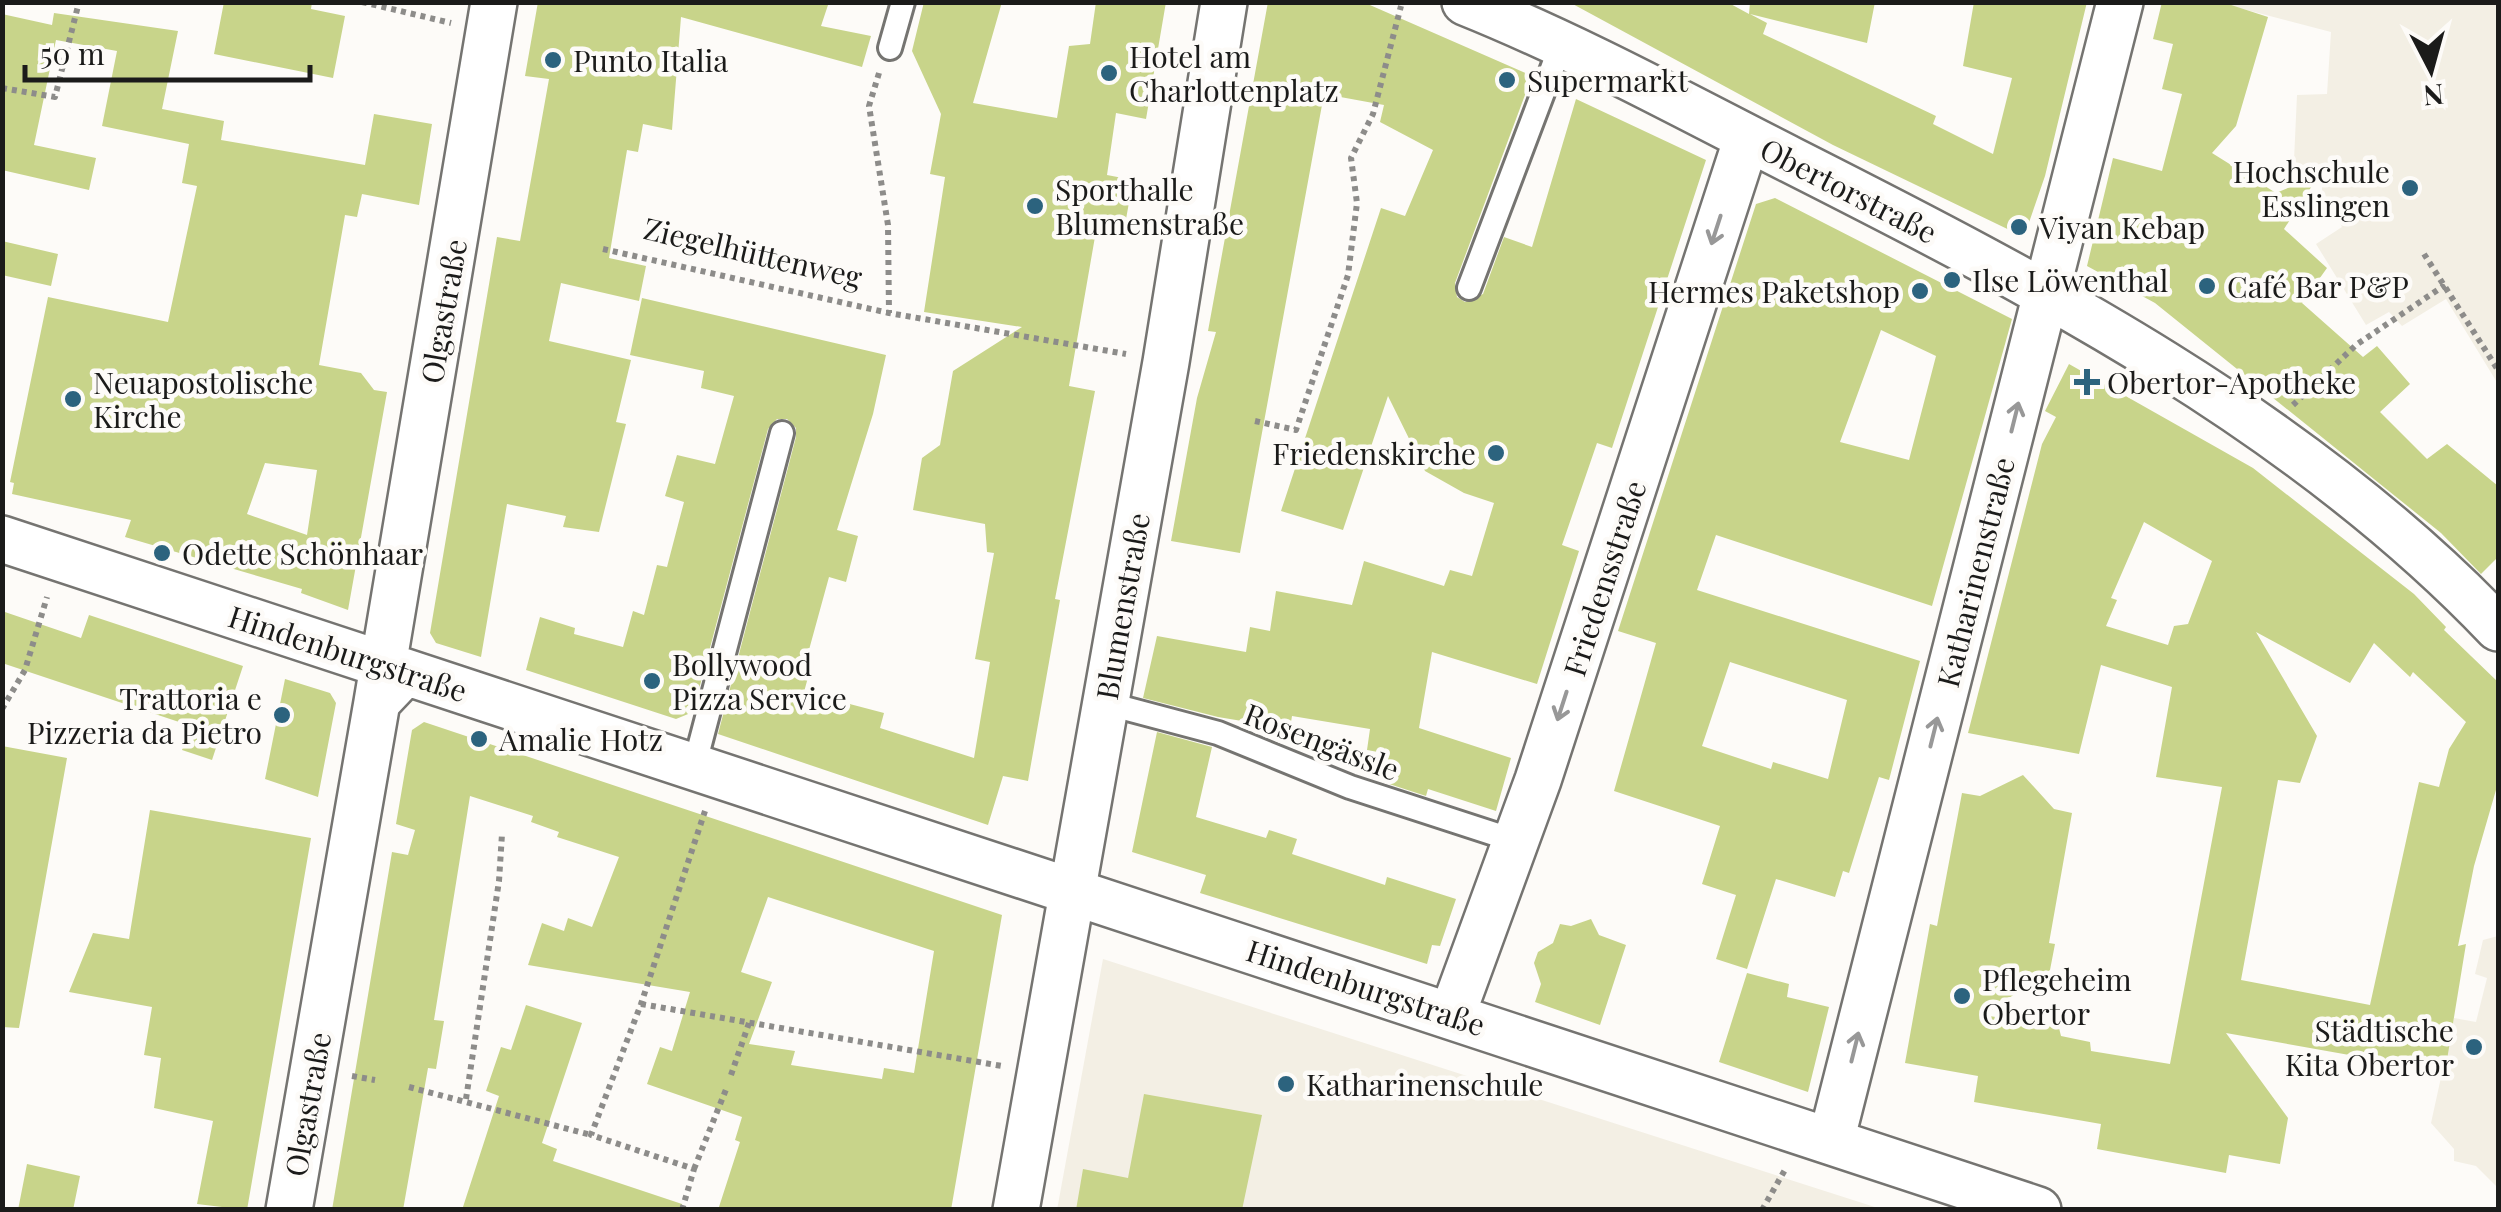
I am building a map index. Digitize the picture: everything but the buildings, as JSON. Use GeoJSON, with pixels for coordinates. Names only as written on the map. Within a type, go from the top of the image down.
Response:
{"type":"FeatureCollection","features":[{"type":"Feature","properties":{"kind":"street","name":"Blumenstraße"},"geometry":{"type":"LineString","coordinates":[[1016,1210],[1166,362],[1224,2]]}},
{"type":"Feature","properties":{"kind":"street","name":"Obertorstraße"},"geometry":{"type":"LineString","coordinates":[[1464,2],[1561,44],[2048,294],[2198,385],[2367,510],[2493,612]]}},
{"type":"Feature","properties":{"kind":"street","name":"Katharinenstraße"},"geometry":{"type":"LineString","coordinates":[[1831,1141],[2120,2]]}},
{"type":"Feature","properties":{"kind":"street","name":"Olgastraße"},"geometry":{"type":"LineString","coordinates":[[289,1210],[392,681],[389,619],[492,16]]}},
{"type":"Feature","properties":{"kind":"street","name":"Friedensstraße"},"geometry":{"type":"LineString","coordinates":[[1452,1015],[1516,841],[1747,138]]}},
{"type":"Feature","properties":{"kind":"street","name":"Hindenburgstraße"},"geometry":{"type":"LineString","coordinates":[[2,539],[339,650],[392,681],[705,770],[2038,1210]]}},
{"type":"Feature","properties":{"kind":"street"},"geometry":{"type":"LineString","coordinates":[[339,650],[370,647],[389,619]]}},
{"type":"Feature","properties":{"kind":"lane"},"geometry":{"type":"LineString","coordinates":[[890,48],[902,2]]}},
{"type":"Feature","properties":{"kind":"lane"},"geometry":{"type":"LineString","coordinates":[[1470,288],[1561,44]]}},
{"type":"Feature","properties":{"kind":"lane"},"geometry":{"type":"LineString","coordinates":[[705,770],[782,432]]}},
{"type":"Feature","properties":{"kind":"lane","name":"Rosengässle"},"geometry":{"type":"LineString","coordinates":[[1105,703],[1218,733],[1350,787],[1516,841]]}},
{"type":"Feature","properties":{"kind":"path"},"geometry":{"type":"LineString","coordinates":[[2,88],[56,97],[79,2]]}},
{"type":"Feature","properties":{"kind":"path"},"geometry":{"type":"LineString","coordinates":[[362,2],[492,16]]}},
{"type":"Feature","properties":{"kind":"path"},"geometry":{"type":"LineString","coordinates":[[1255,421],[1296,430],[1348,276],[1358,203],[1350,158],[1373,114],[1401,6]]}},
{"type":"Feature","properties":{"kind":"path","name":"Ziegelhüttenweg"},"geometry":{"type":"LineString","coordinates":[[889,313],[888,225],[868,106],[890,48]]}},
{"type":"Feature","properties":{"kind":"path","name":"Ziegelhüttenweg"},"geometry":{"type":"LineString","coordinates":[[603,249],[889,313],[1166,362]]}},
{"type":"Feature","properties":{"kind":"path"},"geometry":{"type":"LineString","coordinates":[[2424,254],[2498,370]]}},
{"type":"Feature","properties":{"kind":"path"},"geometry":{"type":"LineString","coordinates":[[2264,433],[2356,345],[2445,285]]}},
{"type":"Feature","properties":{"kind":"path"},"geometry":{"type":"LineString","coordinates":[[2,709],[25,670],[58,557]]}},
{"type":"Feature","properties":{"kind":"path"},"geometry":{"type":"LineString","coordinates":[[591,1135],[641,1004],[705,770]]}},
{"type":"Feature","properties":{"kind":"path"},"geometry":{"type":"LineString","coordinates":[[466,1099],[499,881],[502,834]]}},
{"type":"Feature","properties":{"kind":"path"},"geometry":{"type":"LineString","coordinates":[[641,1004],[1013,1068]]}},
{"type":"Feature","properties":{"kind":"path"},"geometry":{"type":"LineString","coordinates":[[731,1075],[749,1023]]}},
{"type":"Feature","properties":{"kind":"path"},"geometry":{"type":"LineString","coordinates":[[682,1210],[727,1086]]}},
{"type":"Feature","properties":{"kind":"path"},"geometry":{"type":"LineString","coordinates":[[409,1087],[466,1099],[694,1169]]}},
{"type":"Feature","properties":{"kind":"shaded area","name":"Hochschule Esslingen"},"geometry":{"type":"Polygon","coordinates":[[[2220,3],[2498,3],[2498,384],[2446,299],[2402,326],[2389,312],[2366,325],[2316,244],[2342,227],[2322,193],[2322,183],[2293,182],[2297,95],[2327,94],[2331,32],[2220,3]]]}},
{"type":"Feature","properties":{"kind":"shaded area","name":"Städtische Kita Obertor"},"geometry":{"type":"Polygon","coordinates":[[[2498,936],[2498,1188],[2476,1166],[2454,1161],[2454,1149],[2431,1123],[2454,1018],[2476,1022],[2487,978],[2475,974],[2483,940],[2498,936]]]}},
{"type":"Feature","properties":{"kind":"shaded area","name":"Katharinenschule"},"geometry":{"type":"Polygon","coordinates":[[[1103,959],[1881,1209],[1057,1210],[1103,959]]]}},
{"type":"Feature","properties":{"kind":"place","name":"Punto Italia"},"geometry":{"type":"Point","coordinates":[553,60]}},
{"type":"Feature","properties":{"kind":"place","name":"Hotel am Charlottenplatz"},"geometry":{"type":"Point","coordinates":[1109,73]}},
{"type":"Feature","properties":{"kind":"place","name":"Supermarkt"},"geometry":{"type":"Point","coordinates":[1507,80]}},
{"type":"Feature","properties":{"kind":"place","name":"Hochschule Esslingen"},"geometry":{"type":"Point","coordinates":[2410,188]}},
{"type":"Feature","properties":{"kind":"place","name":"Sporthalle Blumenstraße"},"geometry":{"type":"Point","coordinates":[1035,206]}},
{"type":"Feature","properties":{"kind":"place","name":"Viyan Kebap"},"geometry":{"type":"Point","coordinates":[2019,227]}},
{"type":"Feature","properties":{"kind":"place","name":"Ilse Löwenthal"},"geometry":{"type":"Point","coordinates":[1952,280]}},
{"type":"Feature","properties":{"kind":"place","name":"Café Bar P&P"},"geometry":{"type":"Point","coordinates":[2207,286]}},
{"type":"Feature","properties":{"kind":"place","name":"Hermes Paketshop"},"geometry":{"type":"Point","coordinates":[1920,291]}},
{"type":"Feature","properties":{"kind":"place","name":"Obertor-Apotheke"},"geometry":{"type":"Point","coordinates":[2087,382]}},
{"type":"Feature","properties":{"kind":"place","name":"Neuapostolische Kirche"},"geometry":{"type":"Point","coordinates":[73,399]}},
{"type":"Feature","properties":{"kind":"place","name":"Friedenskirche"},"geometry":{"type":"Point","coordinates":[1496,453]}},
{"type":"Feature","properties":{"kind":"place","name":"Odette Schönhaar"},"geometry":{"type":"Point","coordinates":[162,553]}},
{"type":"Feature","properties":{"kind":"place","name":"Bollywood Pizza Service"},"geometry":{"type":"Point","coordinates":[652,681]}},
{"type":"Feature","properties":{"kind":"place","name":"Trattoria e Pizzeria da Pietro"},"geometry":{"type":"Point","coordinates":[282,715]}},
{"type":"Feature","properties":{"kind":"place","name":"Amalie Hotz"},"geometry":{"type":"Point","coordinates":[479,739]}},
{"type":"Feature","properties":{"kind":"place","name":"Pflegeheim Obertor"},"geometry":{"type":"Point","coordinates":[1962,996]}},
{"type":"Feature","properties":{"kind":"place","name":"Städtische Kita Obertor"},"geometry":{"type":"Point","coordinates":[2474,1047]}},
{"type":"Feature","properties":{"kind":"place","name":"Katharinenschule"},"geometry":{"type":"Point","coordinates":[1286,1084]}}]}
